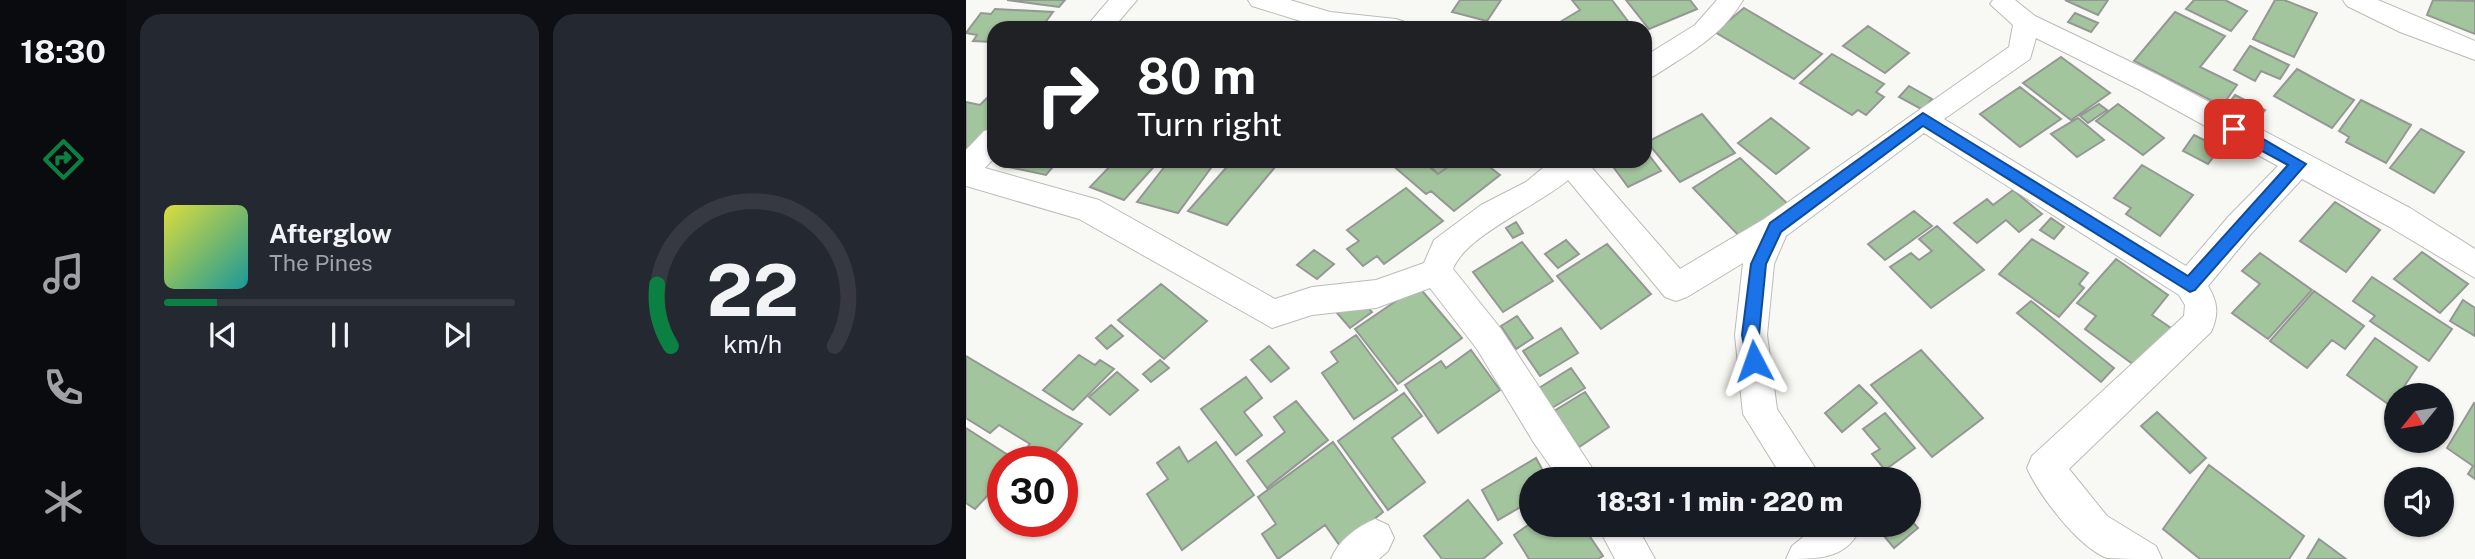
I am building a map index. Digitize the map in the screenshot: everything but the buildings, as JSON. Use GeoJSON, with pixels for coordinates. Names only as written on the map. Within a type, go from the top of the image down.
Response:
{"type":"FeatureCollection","features":[{"type":"Feature","properties":{"kind":"street"},"geometry":{"type":"LineString","coordinates":[[1104,21],[1124,0]]}},
{"type":"Feature","properties":{"kind":"street"},"geometry":{"type":"LineString","coordinates":[[1261,0],[1330,21]]}},
{"type":"Feature","properties":{"kind":"street"},"geometry":{"type":"LineString","coordinates":[[1652,65],[1700,34],[1724,12],[1730,0]]}},
{"type":"Feature","properties":{"kind":"street"},"geometry":{"type":"LineString","coordinates":[[2356,0],[2409,26],[2475,51]]}},
{"type":"Feature","properties":{"kind":"street"},"geometry":{"type":"LineString","coordinates":[[1999,1],[2026,22],[2148,82],[2399,218],[2475,265]]}},
{"type":"Feature","properties":{"kind":"street"},"geometry":{"type":"LineString","coordinates":[[1575,168],[1676,287],[1775,228],[1923,119],[2021,52],[2026,22]]}},
{"type":"Feature","properties":{"kind":"street"},"geometry":{"type":"LineString","coordinates":[[1923,119],[2190,285],[2201,303],[2200,322],[2045,468],[2094,529],[2143,559]]}},
{"type":"Feature","properties":{"kind":"street"},"geometry":{"type":"LineString","coordinates":[[987,147],[966,172],[1088,209],[1227,285],[1272,314],[1312,301],[1376,294],[1436,272],[1445,249],[1492,214],[1536,190],[1563,168]]}},
{"type":"Feature","properties":{"kind":"street"},"geometry":{"type":"LineString","coordinates":[[2190,285],[2240,225],[2299,164]]}},
{"type":"Feature","properties":{"kind":"street"},"geometry":{"type":"LineString","coordinates":[[1775,228],[1758,264],[1751,335],[1760,414],[1796,467]]}},
{"type":"Feature","properties":{"kind":"street"},"geometry":{"type":"LineString","coordinates":[[1436,272],[1489,339],[1572,467]]}},
{"type":"Feature","properties":{"kind":"street"},"geometry":{"type":"LineString","coordinates":[[1622,537],[1636,559]]}},
{"type":"Feature","properties":{"kind":"street"},"geometry":{"type":"LineString","coordinates":[[1805,559],[1832,537]]}},
{"type":"Feature","properties":{"kind":"route"},"geometry":{"type":"LineString","coordinates":[[1754,361],[1751,335],[1758,264],[1775,228],[1923,119],[2190,285],[2240,225],[2299,164],[2234,129]]}}]}
